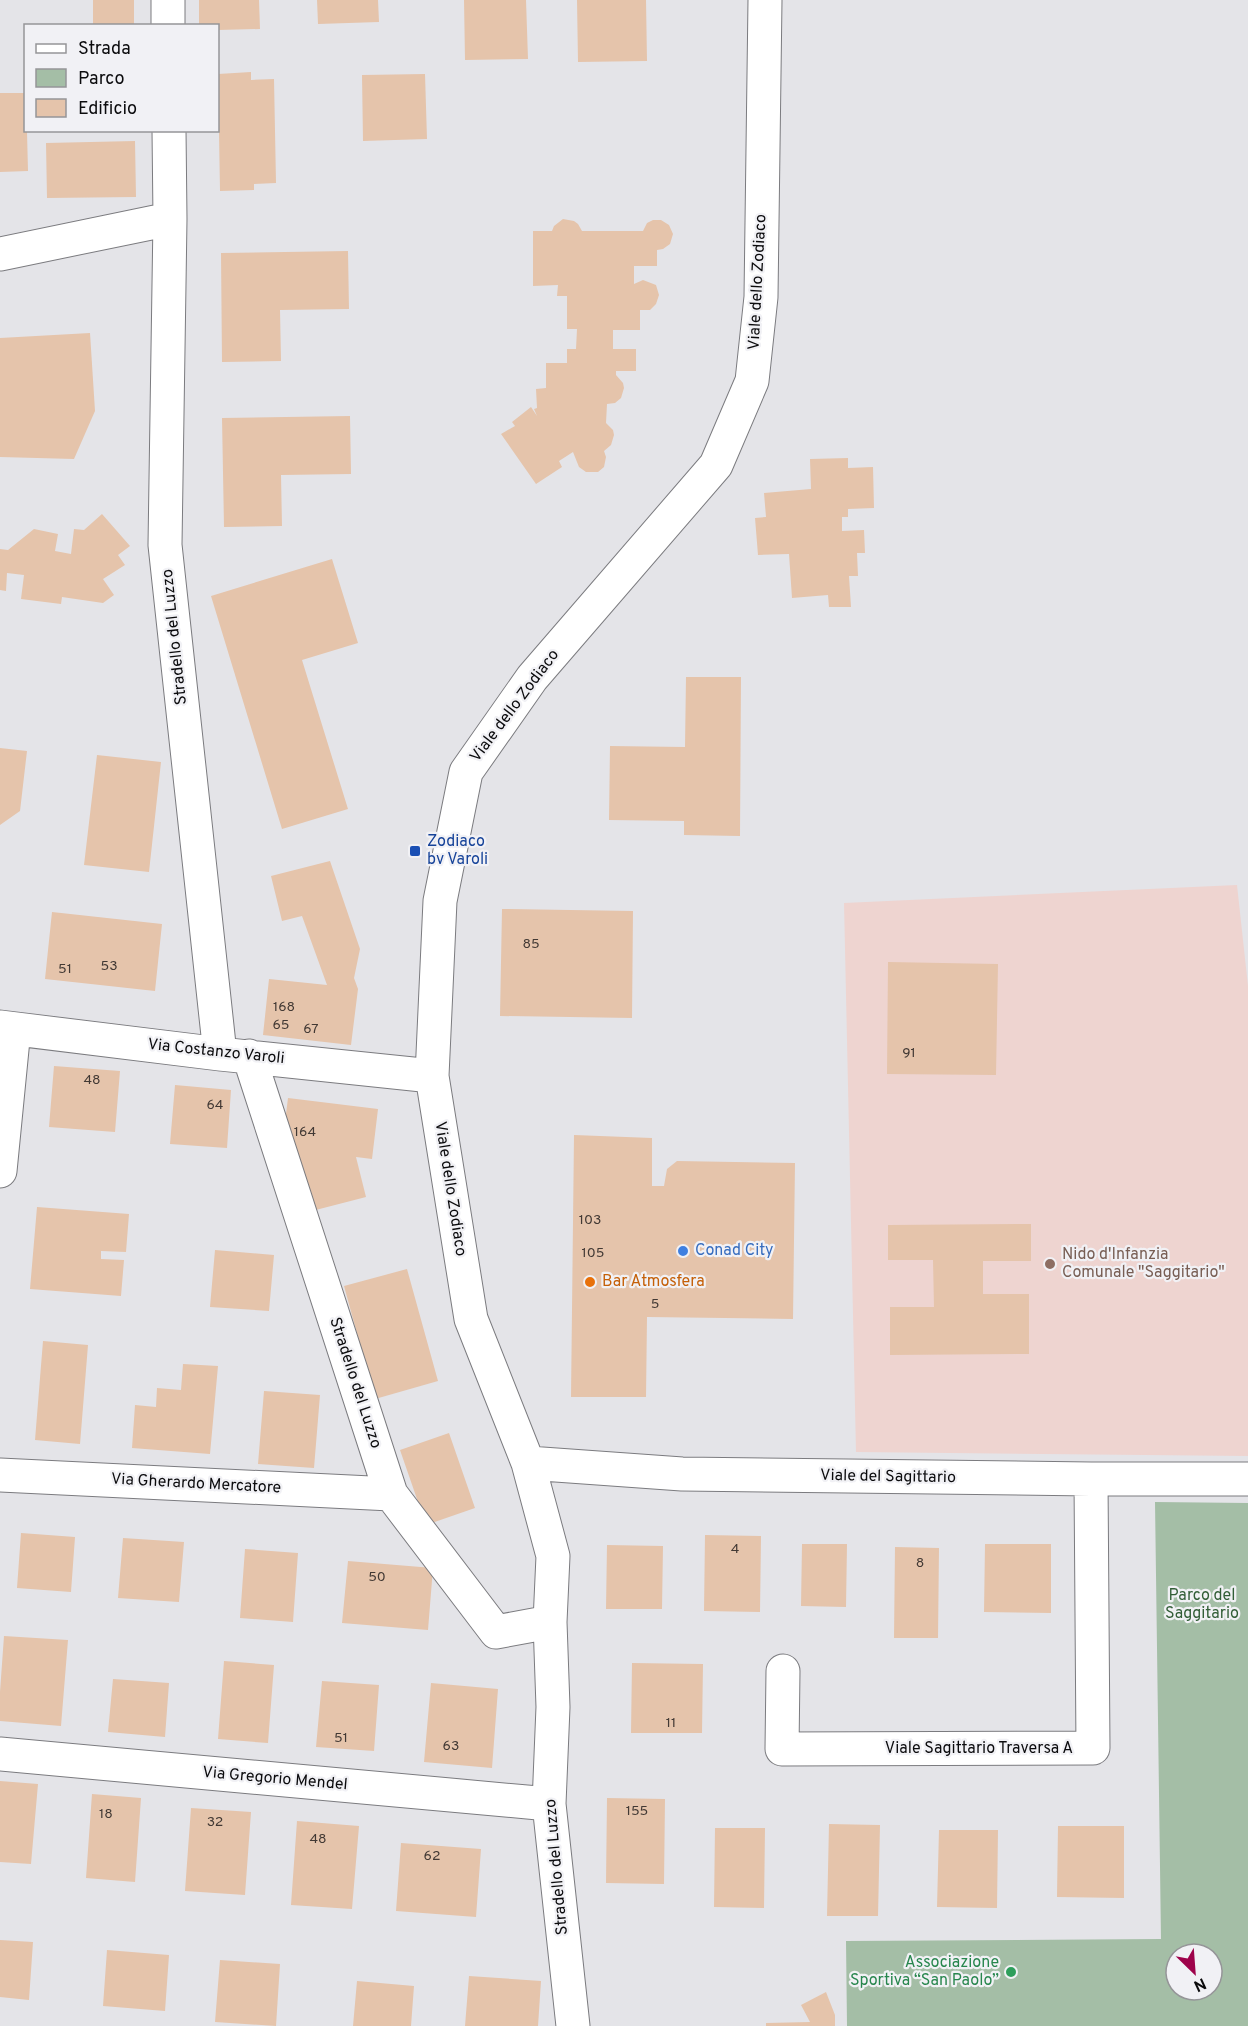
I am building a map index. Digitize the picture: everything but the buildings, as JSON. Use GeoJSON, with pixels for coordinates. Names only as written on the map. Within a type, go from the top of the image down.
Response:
{"type":"FeatureCollection","features":[{"type":"Feature","properties":{"kind":"street"},"geometry":{"type":"LineString","coordinates":[[168,0],[168,24]]}},
{"type":"Feature","properties":{"kind":"street","name":"Viale dello Zodiaco"},"geometry":{"type":"LineString","coordinates":[[553,1707],[550,1622],[553,1556],[528,1462],[471,1319],[432,1076],[440,901],[466,772],[532,678],[716,465],[752,381],[760,297],[765,0]]}},
{"type":"Feature","properties":{"kind":"street","name":"Stradello del Luzzo"},"geometry":{"type":"LineString","coordinates":[[169,132],[170,219],[165,545],[235,1055],[391,1494],[496,1632],[550,1622]]}},
{"type":"Feature","properties":{"kind":"street"},"geometry":{"type":"LineString","coordinates":[[0,254],[170,219]]}},
{"type":"Feature","properties":{"kind":"street"},"geometry":{"type":"LineString","coordinates":[[0,1171],[7,1028]]}},
{"type":"Feature","properties":{"kind":"street","name":"Via Costanzo Varoli"},"geometry":{"type":"LineString","coordinates":[[7,1028],[432,1076]]}},
{"type":"Feature","properties":{"kind":"street","name":"Viale del Sagittario"},"geometry":{"type":"LineString","coordinates":[[528,1462],[682,1474],[1248,1479]]}},
{"type":"Feature","properties":{"kind":"street","name":"Via Gherardo Mercatore"},"geometry":{"type":"LineString","coordinates":[[0,1475],[391,1494]]}},
{"type":"Feature","properties":{"kind":"street","name":"Viale Sagittario Traversa A"},"geometry":{"type":"LineString","coordinates":[[783,1671],[782,1749],[1093,1748],[1091,1479]]}},
{"type":"Feature","properties":{"kind":"street","name":"Stradello del Luzzo"},"geometry":{"type":"LineString","coordinates":[[553,1707],[549,1804],[573,2026]]}},
{"type":"Feature","properties":{"kind":"street","name":"Via Gregorio Mendel"},"geometry":{"type":"LineString","coordinates":[[0,1754],[549,1804]]}},
{"type":"Feature","properties":{"kind":"shaded area","name":"Nido d'Infanzia Comunale \"Saggitario\""},"geometry":{"type":"Polygon","coordinates":[[[1237,885],[1248,986],[1248,1456],[856,1452],[844,903],[1237,885]]]}},
{"type":"Feature","properties":{"kind":"green space","name":"Parco del Saggitario"},"geometry":{"type":"Polygon","coordinates":[[[1155,1502],[1248,1503],[1248,2026],[847,2026],[846,1941],[1161,1939],[1155,1502]]]}},
{"type":"Feature","properties":{"kind":"place","name":"Zodiaco bv Varoli"},"geometry":{"type":"Point","coordinates":[415,851]}},
{"type":"Feature","properties":{"kind":"place","name":"Conad City"},"geometry":{"type":"Point","coordinates":[683,1251]}},
{"type":"Feature","properties":{"kind":"place","name":"Nido d'Infanzia Comunale \"Saggitario\""},"geometry":{"type":"Point","coordinates":[1050,1264]}},
{"type":"Feature","properties":{"kind":"place","name":"Bar Atmosfera"},"geometry":{"type":"Point","coordinates":[590,1282]}},
{"type":"Feature","properties":{"kind":"place","name":"Associazione Sportiva “San Paolo”"},"geometry":{"type":"Point","coordinates":[1011,1972]}}]}
